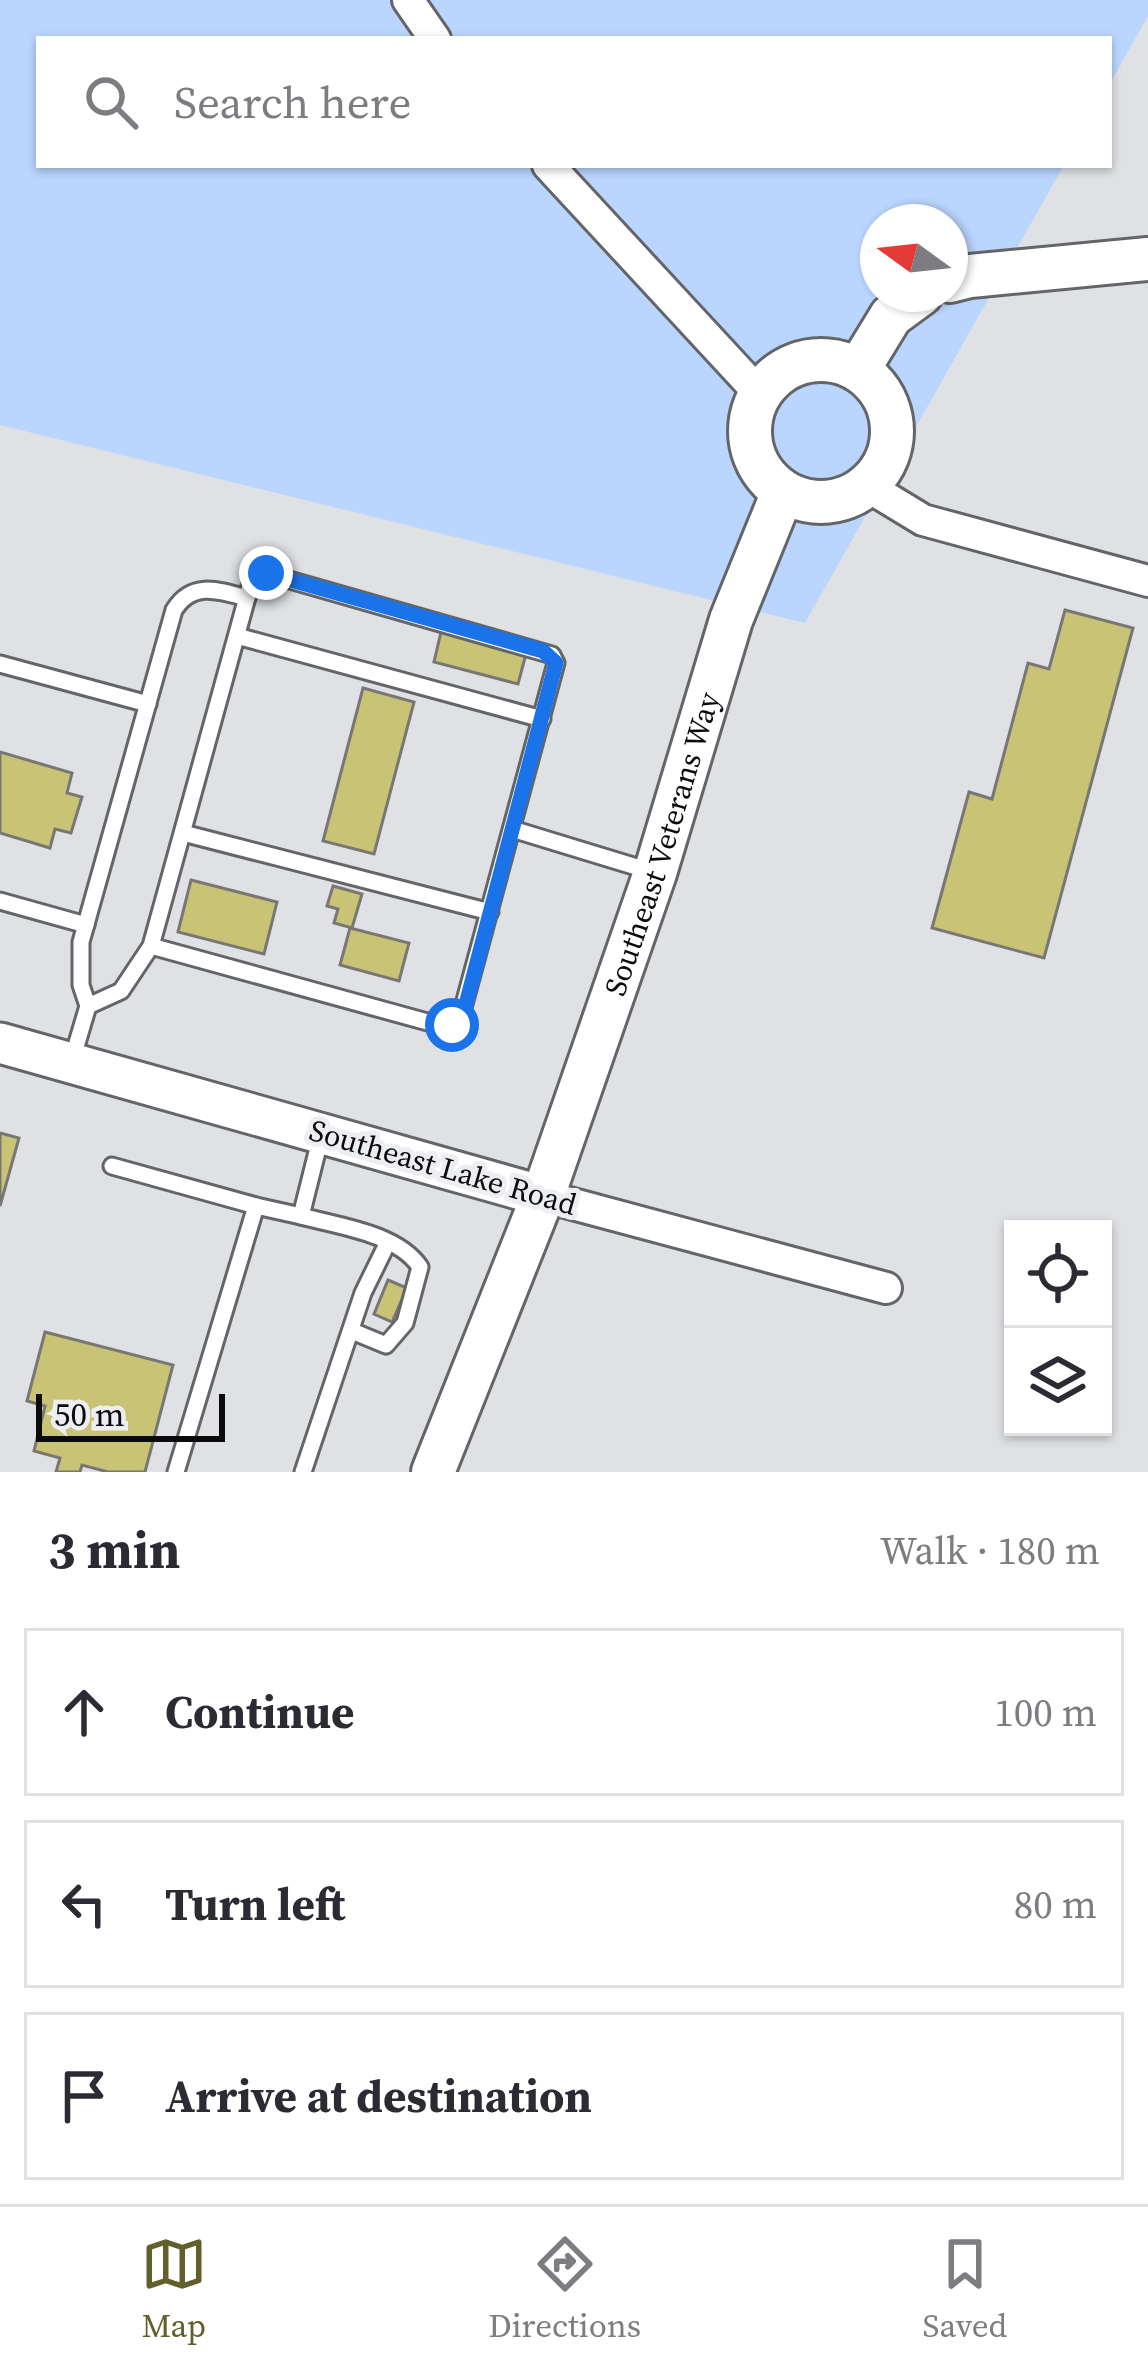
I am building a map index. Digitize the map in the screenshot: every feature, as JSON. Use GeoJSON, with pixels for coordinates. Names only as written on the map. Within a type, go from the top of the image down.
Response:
{"type":"FeatureCollection","features":[{"type":"Feature","properties":{"kind":"main road"},"geometry":{"type":"LineString","coordinates":[[968,276],[1148,259]]}},
{"type":"Feature","properties":{"kind":"main road"},"geometry":{"type":"LineString","coordinates":[[858,370],[896,312]]}},
{"type":"Feature","properties":{"kind":"main road"},"geometry":{"type":"LineString","coordinates":[[815,359],[838,361],[858,370],[875,384],[887,404],[892,425],[882,468],[867,486],[848,497],[826,502],[783,492],[754,458],[749,436],[759,393],[774,376],[815,359]]}},
{"type":"Feature","properties":{"kind":"main road","name":"Southeast Veterans Way"},"geometry":{"type":"LineString","coordinates":[[433,1472],[543,1196],[656,873],[715,668],[783,492]]}},
{"type":"Feature","properties":{"kind":"street"},"geometry":{"type":"LineString","coordinates":[[408,0],[433,36]]}},
{"type":"Feature","properties":{"kind":"street"},"geometry":{"type":"LineString","coordinates":[[551,168],[759,393]]}},
{"type":"Feature","properties":{"kind":"street"},"geometry":{"type":"LineString","coordinates":[[867,486],[923,520],[1148,580]]}},
{"type":"Feature","properties":{"kind":"street","name":"Southeast Lake Road"},"geometry":{"type":"LineString","coordinates":[[0,1042],[886,1288]]}},
{"type":"Feature","properties":{"kind":"lane"},"geometry":{"type":"LineString","coordinates":[[88,1006],[121,991],[151,946],[251,583],[258,574],[543,651],[556,663],[464,1012],[452,1025],[151,946]]}},
{"type":"Feature","properties":{"kind":"lane"},"geometry":{"type":"LineString","coordinates":[[71,1063],[88,1006],[80,963],[86,925],[174,610],[184,595],[206,589],[247,598]]}},
{"type":"Feature","properties":{"kind":"lane"},"geometry":{"type":"LineString","coordinates":[[237,636],[542,719]]}},
{"type":"Feature","properties":{"kind":"lane"},"geometry":{"type":"LineString","coordinates":[[0,664],[148,704]]}},
{"type":"Feature","properties":{"kind":"lane"},"geometry":{"type":"LineString","coordinates":[[512,830],[656,873]]}},
{"type":"Feature","properties":{"kind":"lane"},"geometry":{"type":"LineString","coordinates":[[183,833],[490,912]]}},
{"type":"Feature","properties":{"kind":"lane"},"geometry":{"type":"LineString","coordinates":[[0,901],[86,925]]}},
{"type":"Feature","properties":{"kind":"lane"},"geometry":{"type":"LineString","coordinates":[[301,1216],[321,1133]]}},
{"type":"Feature","properties":{"kind":"lane"},"geometry":{"type":"LineString","coordinates":[[112,1166],[301,1216],[388,1242],[411,1254],[420,1267],[405,1323],[386,1345],[352,1331]]}},
{"type":"Feature","properties":{"kind":"lane"},"geometry":{"type":"LineString","coordinates":[[176,1472],[256,1206]]}},
{"type":"Feature","properties":{"kind":"lane"},"geometry":{"type":"LineString","coordinates":[[303,1472],[364,1293],[388,1242]]}},
{"type":"Feature","properties":{"kind":"shaded area"},"geometry":{"type":"Polygon","coordinates":[[[0,0],[1148,0],[1148,16],[1112,80],[1112,36],[36,36],[36,168],[1062,168],[805,623],[0,425],[0,0]]]}},
{"type":"Feature","properties":{"kind":"building"},"geometry":{"type":"Polygon","coordinates":[[[1065,610],[1133,628],[1044,958],[932,928],[969,792],[992,799],[1028,663],[1049,669],[1065,610]]]}},
{"type":"Feature","properties":{"kind":"building"},"geometry":{"type":"Polygon","coordinates":[[[441,632],[526,654],[518,684],[434,662],[441,632]]]}},
{"type":"Feature","properties":{"kind":"building"},"geometry":{"type":"Polygon","coordinates":[[[363,688],[414,702],[374,854],[323,841],[363,688]]]}},
{"type":"Feature","properties":{"kind":"building"},"geometry":{"type":"Polygon","coordinates":[[[0,752],[72,773],[67,793],[82,797],[71,833],[55,829],[50,848],[0,833],[0,752]]]}},
{"type":"Feature","properties":{"kind":"building"},"geometry":{"type":"Polygon","coordinates":[[[191,880],[277,902],[264,954],[178,932],[191,880]]]}},
{"type":"Feature","properties":{"kind":"building"},"geometry":{"type":"Polygon","coordinates":[[[333,886],[362,894],[352,928],[334,923],[338,909],[327,906],[333,886]]]}},
{"type":"Feature","properties":{"kind":"building"},"geometry":{"type":"Polygon","coordinates":[[[350,928],[409,943],[399,981],[340,965],[350,928]]]}},
{"type":"Feature","properties":{"kind":"building"},"geometry":{"type":"Polygon","coordinates":[[[0,1133],[19,1138],[0,1206],[0,1133]]]}},
{"type":"Feature","properties":{"kind":"building"},"geometry":{"type":"Polygon","coordinates":[[[388,1280],[407,1288],[392,1322],[374,1314],[388,1280]]]}},
{"type":"Feature","properties":{"kind":"building"},"geometry":{"type":"Polygon","coordinates":[[[45,1332],[173,1365],[145,1472],[108,1472],[82,1465],[80,1472],[56,1472],[60,1458],[34,1451],[45,1406],[27,1401],[45,1332]]]}},
{"type":"Feature","properties":{"kind":"route"},"geometry":{"type":"LineString","coordinates":[[266,573],[543,651],[556,663],[464,1012],[452,1025]]}}]}
